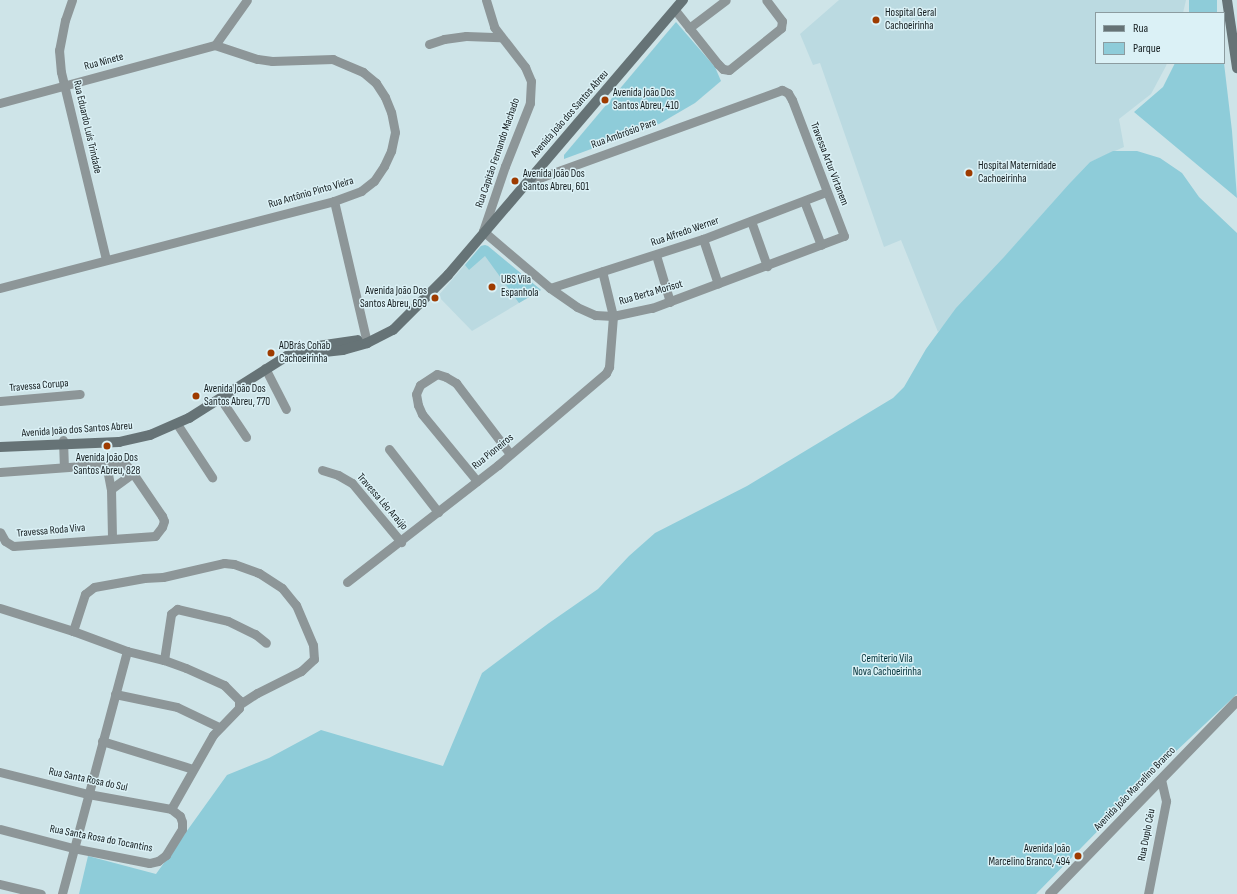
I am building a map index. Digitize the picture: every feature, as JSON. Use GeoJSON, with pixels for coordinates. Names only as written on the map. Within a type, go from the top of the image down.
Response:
{"type":"FeatureCollection","features":[{"type":"Feature","properties":{"kind":"main road","name":"Avenida João dos Santos Abreu"},"geometry":{"type":"LineString","coordinates":[[0,442],[133,440],[177,424],[287,356],[343,350],[381,337],[402,322],[448,275],[483,231],[528,182],[683,0]]}},
{"type":"Feature","properties":{"kind":"main road"},"geometry":{"type":"LineString","coordinates":[[1228,0],[1237,68]]}},
{"type":"Feature","properties":{"kind":"main road","name":"Avenida João dos Santos Abreu"},"geometry":{"type":"LineString","coordinates":[[0,447],[133,434],[156,427],[181,416],[288,350],[368,341]]}},
{"type":"Feature","properties":{"kind":"street","name":"Rua Eduardo Luís Trindade"},"geometry":{"type":"LineString","coordinates":[[72,0],[65,20],[59,50],[61,72],[106,260]]}},
{"type":"Feature","properties":{"kind":"street"},"geometry":{"type":"LineString","coordinates":[[215,45],[247,0]]}},
{"type":"Feature","properties":{"kind":"street","name":"Rua Capitão Fernando Machado"},"geometry":{"type":"LineString","coordinates":[[483,231],[505,166],[530,103],[531,91],[531,82],[524,67],[500,37],[490,17],[486,0]]}},
{"type":"Feature","properties":{"kind":"street"},"geometry":{"type":"LineString","coordinates":[[689,28],[726,0]]}},
{"type":"Feature","properties":{"kind":"street"},"geometry":{"type":"LineString","coordinates":[[674,10],[720,67],[729,70],[781,28],[782,20],[766,0]]}},
{"type":"Feature","properties":{"kind":"street"},"geometry":{"type":"LineString","coordinates":[[429,44],[444,39],[466,36],[500,37]]}},
{"type":"Feature","properties":{"kind":"street","name":"Rua Ninete"},"geometry":{"type":"LineString","coordinates":[[0,103],[215,45]]}},
{"type":"Feature","properties":{"kind":"street","name":"Rua Antônio Pinto Vieira"},"geometry":{"type":"LineString","coordinates":[[0,288],[334,201],[361,191],[374,181],[384,166],[391,151],[395,132],[391,112],[385,97],[376,84],[363,72],[333,59],[272,61],[258,59],[215,45]]}},
{"type":"Feature","properties":{"kind":"street","name":"Rua Ambrósio Pare"},"geometry":{"type":"LineString","coordinates":[[528,182],[778,90],[785,91],[792,100]]}},
{"type":"Feature","properties":{"kind":"street","name":"Travessa Artur Virtanem"},"geometry":{"type":"LineString","coordinates":[[792,100],[844,236]]}},
{"type":"Feature","properties":{"kind":"street","name":"Rua Alfredo Werner"},"geometry":{"type":"LineString","coordinates":[[550,288],[703,239],[826,192]]}},
{"type":"Feature","properties":{"kind":"street"},"geometry":{"type":"LineString","coordinates":[[334,201],[368,341]]}},
{"type":"Feature","properties":{"kind":"street"},"geometry":{"type":"LineString","coordinates":[[804,201],[821,245]]}},
{"type":"Feature","properties":{"kind":"street"},"geometry":{"type":"LineString","coordinates":[[751,221],[767,266]]}},
{"type":"Feature","properties":{"kind":"street","name":"Rua Berta Morisot"},"geometry":{"type":"LineString","coordinates":[[483,231],[550,288],[577,307],[595,315],[613,316],[630,314],[670,302],[844,236]]}},
{"type":"Feature","properties":{"kind":"street"},"geometry":{"type":"LineString","coordinates":[[703,239],[718,284]]}},
{"type":"Feature","properties":{"kind":"street"},"geometry":{"type":"LineString","coordinates":[[656,255],[670,302]]}},
{"type":"Feature","properties":{"kind":"street","name":"Rua Pioneiros"},"geometry":{"type":"LineString","coordinates":[[347,582],[401,542],[477,481],[606,374],[613,316],[602,271]]}},
{"type":"Feature","properties":{"kind":"street"},"geometry":{"type":"LineString","coordinates":[[266,368],[286,410]]}},
{"type":"Feature","properties":{"kind":"street"},"geometry":{"type":"LineString","coordinates":[[477,481],[422,414],[418,405],[416,394],[420,385],[437,374],[456,383],[510,454]]}},
{"type":"Feature","properties":{"kind":"street","name":"Travessa Corupa"},"geometry":{"type":"LineString","coordinates":[[0,401],[80,394]]}},
{"type":"Feature","properties":{"kind":"street"},"geometry":{"type":"LineString","coordinates":[[220,398],[246,437]]}},
{"type":"Feature","properties":{"kind":"street"},"geometry":{"type":"LineString","coordinates":[[177,424],[212,477]]}},
{"type":"Feature","properties":{"kind":"street"},"geometry":{"type":"LineString","coordinates":[[63,442],[64,467]]}},
{"type":"Feature","properties":{"kind":"street"},"geometry":{"type":"LineString","coordinates":[[389,448],[438,512]]}},
{"type":"Feature","properties":{"kind":"street","name":"Travessa Roda Viva"},"geometry":{"type":"LineString","coordinates":[[0,472],[124,463],[133,473],[164,521],[162,527],[155,536],[13,546],[5,542],[0,532]]}},
{"type":"Feature","properties":{"kind":"street"},"geometry":{"type":"LineString","coordinates":[[106,464],[110,490],[112,538]]}},
{"type":"Feature","properties":{"kind":"street","name":"Travessa Léo Araújo"},"geometry":{"type":"LineString","coordinates":[[322,470],[338,475],[352,483],[401,542]]}},
{"type":"Feature","properties":{"kind":"street"},"geometry":{"type":"LineString","coordinates":[[110,490],[133,473]]}},
{"type":"Feature","properties":{"kind":"street"},"geometry":{"type":"LineString","coordinates":[[73,631],[85,594],[94,587],[144,578],[163,577],[224,563],[234,564],[259,573],[282,588],[296,605],[312,645],[314,659],[302,671],[257,693],[240,704],[236,711],[219,727],[193,769],[171,809]]}},
{"type":"Feature","properties":{"kind":"street"},"geometry":{"type":"LineString","coordinates":[[0,608],[73,631],[127,651],[164,660],[224,686],[237,696],[240,704]]}},
{"type":"Feature","properties":{"kind":"street"},"geometry":{"type":"LineString","coordinates":[[164,660],[172,614],[177,609],[228,621],[255,634],[266,643]]}},
{"type":"Feature","properties":{"kind":"street"},"geometry":{"type":"LineString","coordinates":[[62,894],[73,848],[127,651]]}},
{"type":"Feature","properties":{"kind":"street"},"geometry":{"type":"LineString","coordinates":[[115,694],[177,707],[219,727]]}},
{"type":"Feature","properties":{"kind":"street","name":"Avenida João Marcelino Branco"},"geometry":{"type":"LineString","coordinates":[[1050,894],[1237,701]]}},
{"type":"Feature","properties":{"kind":"street"},"geometry":{"type":"LineString","coordinates":[[102,741],[193,769]]}},
{"type":"Feature","properties":{"kind":"street","name":"Rua Santa Rosa do Sul"},"geometry":{"type":"LineString","coordinates":[[0,772],[88,794],[171,809]]}},
{"type":"Feature","properties":{"kind":"street","name":"Rua Duplo Céu"},"geometry":{"type":"LineString","coordinates":[[1148,894],[1166,801],[1161,780]]}},
{"type":"Feature","properties":{"kind":"street","name":"Rua Santa Rosa do Tocantins"},"geometry":{"type":"LineString","coordinates":[[0,829],[73,848],[149,863],[158,861],[166,855],[182,829],[180,816],[171,809]]}},
{"type":"Feature","properties":{"kind":"street"},"geometry":{"type":"LineString","coordinates":[[0,884],[41,894]]}},
{"type":"Feature","properties":{"kind":"shaded area","name":"Hospital Maternidade Cachoeirinha"},"geometry":{"type":"Polygon","coordinates":[[[839,0],[1186,0],[1183,12],[1095,12],[1095,64],[1167,64],[1166,66],[1151,94],[1119,119],[1124,147],[1090,162],[938,332],[901,240],[884,247],[820,63],[813,65],[800,34],[839,0]]]}},
{"type":"Feature","properties":{"kind":"shaded area","name":"UBS Vila Espanhola"},"geometry":{"type":"Polygon","coordinates":[[[485,245],[541,290],[472,331],[438,296],[481,246],[485,245]]]}},
{"type":"Feature","properties":{"kind":"green space"},"geometry":{"type":"Polygon","coordinates":[[[1189,0],[1217,0],[1217,12],[1189,12],[1189,0]]]}},
{"type":"Feature","properties":{"kind":"green space"},"geometry":{"type":"Polygon","coordinates":[[[676,22],[715,67],[721,81],[695,103],[659,124],[564,159],[564,155],[676,22]]]}},
{"type":"Feature","properties":{"kind":"green space"},"geometry":{"type":"Polygon","coordinates":[[[1174,64],[1224,64],[1232,131],[1237,198],[1134,112],[1163,87],[1174,64]]]}},
{"type":"Feature","properties":{"kind":"green space","name":"Cemiterio Vila Nova Cachoeirinha"},"geometry":{"type":"Polygon","coordinates":[[[1113,151],[1137,151],[1160,158],[1182,173],[1199,197],[1237,233],[1237,694],[1173,754],[1036,894],[79,894],[88,856],[156,874],[227,775],[269,758],[321,730],[443,766],[482,673],[549,623],[598,589],[629,556],[655,533],[747,486],[893,398],[904,387],[926,349],[956,308],[1090,162],[1113,151]]]}},
{"type":"Feature","properties":{"kind":"green space"},"geometry":{"type":"Polygon","coordinates":[[[485,245],[541,290],[519,303],[485,256],[469,270],[465,265],[481,246],[485,245]]]}},
{"type":"Feature","properties":{"kind":"place","name":"Hospital Geral Cachoeirinha"},"geometry":{"type":"Point","coordinates":[876,20]}},
{"type":"Feature","properties":{"kind":"place","name":"Avenida João Dos Santos Abreu, 410"},"geometry":{"type":"Point","coordinates":[605,100]}},
{"type":"Feature","properties":{"kind":"place","name":"Hospital Maternidade Cachoeirinha"},"geometry":{"type":"Point","coordinates":[969,173]}},
{"type":"Feature","properties":{"kind":"place","name":"Avenida João Dos Santos Abreu, 601"},"geometry":{"type":"Point","coordinates":[515,181]}},
{"type":"Feature","properties":{"kind":"place","name":"UBS Vila Espanhola"},"geometry":{"type":"Point","coordinates":[492,287]}},
{"type":"Feature","properties":{"kind":"place","name":"Avenida João Dos Santos Abreu, 609"},"geometry":{"type":"Point","coordinates":[435,298]}},
{"type":"Feature","properties":{"kind":"place","name":"ADBrás Cohab Cachoeirinha"},"geometry":{"type":"Point","coordinates":[271,353]}},
{"type":"Feature","properties":{"kind":"place","name":"Avenida João Dos Santos Abreu, 770"},"geometry":{"type":"Point","coordinates":[196,396]}},
{"type":"Feature","properties":{"kind":"place","name":"Avenida João Dos Santos Abreu, 828"},"geometry":{"type":"Point","coordinates":[107,446]}},
{"type":"Feature","properties":{"kind":"place","name":"Avenida João Marcelino Branco, 494"},"geometry":{"type":"Point","coordinates":[1078,856]}}]}
